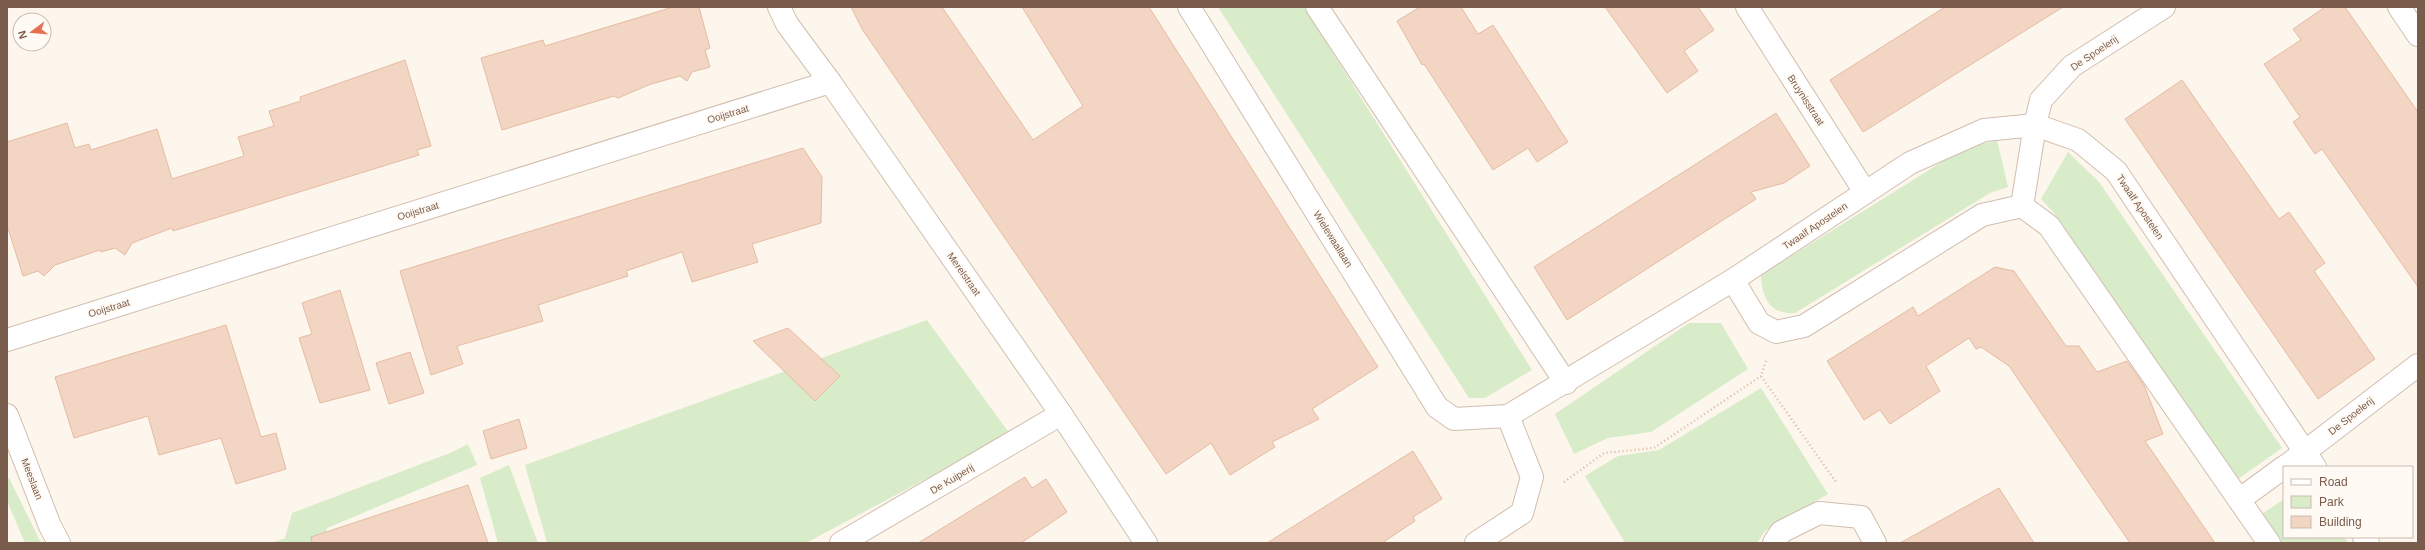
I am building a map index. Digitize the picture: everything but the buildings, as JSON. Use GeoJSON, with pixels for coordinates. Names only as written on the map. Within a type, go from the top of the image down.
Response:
{"type":"FeatureCollection","features":[{"type":"Feature","properties":{"kind":"street","name":"Merelstraat"},"geometry":{"type":"LineString","coordinates":[[779,7],[787,24],[830,82],[1062,414],[1146,543]]}},
{"type":"Feature","properties":{"kind":"street","name":"Wielewaallaan"},"geometry":{"type":"LineString","coordinates":[[1189,7],[1437,407],[1454,419],[1508,416]]}},
{"type":"Feature","properties":{"kind":"street"},"geometry":{"type":"LineString","coordinates":[[1317,7],[1566,383]]}},
{"type":"Feature","properties":{"kind":"street","name":"Bruynisstraat"},"geometry":{"type":"LineString","coordinates":[[1747,7],[1865,192]]}},
{"type":"Feature","properties":{"kind":"street","name":"De Spoelerij"},"geometry":{"type":"LineString","coordinates":[[2022,206],[2035,125],[2041,100],[2072,66],[2164,7]]}},
{"type":"Feature","properties":{"kind":"street"},"geometry":{"type":"LineString","coordinates":[[2399,7],[2418,35]]}},
{"type":"Feature","properties":{"kind":"street","name":"Ooijstraat"},"geometry":{"type":"LineString","coordinates":[[7,340],[830,82]]}},
{"type":"Feature","properties":{"kind":"street","name":"Twaalf Apostelen"},"geometry":{"type":"LineString","coordinates":[[1508,416],[1566,383],[1733,280],[1910,163],[1984,130],[2035,125],[2078,140],[2116,171],[2310,460]]}},
{"type":"Feature","properties":{"kind":"street"},"geometry":{"type":"LineString","coordinates":[[1733,280],[1759,323],[1776,332],[1804,326],[1982,215],[2022,206],[2049,226],[2269,543]]}},
{"type":"Feature","properties":{"kind":"street","name":"De Spoelerij"},"geometry":{"type":"LineString","coordinates":[[2288,466],[2310,460],[2418,365]]}},
{"type":"Feature","properties":{"kind":"street","name":"Meeslaan"},"geometry":{"type":"LineString","coordinates":[[7,414],[50,526],[59,543]]}},
{"type":"Feature","properties":{"kind":"street","name":"De Kuiperij"},"geometry":{"type":"LineString","coordinates":[[841,543],[1062,414]]}},
{"type":"Feature","properties":{"kind":"street"},"geometry":{"type":"LineString","coordinates":[[1476,543],[1522,513],[1532,477],[1508,416]]}},
{"type":"Feature","properties":{"kind":"street","name":"De Spoelerij"},"geometry":{"type":"LineString","coordinates":[[2239,500],[2283,468]]}},
{"type":"Feature","properties":{"kind":"street"},"geometry":{"type":"LineString","coordinates":[[1774,543],[1781,532],[1819,513],[1861,517],[1875,543]]}},
{"type":"Feature","properties":{"kind":"path"},"geometry":{"type":"LineString","coordinates":[[1522,513],[1604,453],[1654,448],[1761,376],[1776,332]]}},
{"type":"Feature","properties":{"kind":"path"},"geometry":{"type":"LineString","coordinates":[[1761,376],[1861,517]]}},
{"type":"Feature","properties":{"kind":"green space"},"geometry":{"type":"Polygon","coordinates":[[[1218,7],[1304,7],[1532,370],[1485,398],[1469,398],[1218,7]]]}},
{"type":"Feature","properties":{"kind":"green space"},"geometry":{"type":"Polygon","coordinates":[[[1997,140],[2008,187],[1990,193],[1795,313],[1779,311],[1769,303],[1763,291],[1761,275],[1953,155],[1968,148],[1997,140]]]}},
{"type":"Feature","properties":{"kind":"green space"},"geometry":{"type":"Polygon","coordinates":[[[2068,152],[2099,182],[2282,448],[2238,479],[2054,213],[2041,199],[2068,152]]]}},
{"type":"Feature","properties":{"kind":"green space"},"geometry":{"type":"Polygon","coordinates":[[[927,320],[1010,434],[806,543],[547,543],[525,465],[927,320]]]}},
{"type":"Feature","properties":{"kind":"green space"},"geometry":{"type":"Polygon","coordinates":[[[1689,323],[1721,323],[1748,369],[1651,432],[1608,438],[1574,454],[1555,414],[1689,323]]]}},
{"type":"Feature","properties":{"kind":"green space"},"geometry":{"type":"Polygon","coordinates":[[[1761,388],[1828,494],[1765,531],[1757,543],[1625,543],[1585,476],[1618,456],[1659,450],[1761,388]]]}},
{"type":"Feature","properties":{"kind":"green space"},"geometry":{"type":"Polygon","coordinates":[[[468,444],[477,465],[327,528],[325,543],[271,543],[285,538],[292,513],[450,453],[468,444]]]}},
{"type":"Feature","properties":{"kind":"green space"},"geometry":{"type":"Polygon","coordinates":[[[509,465],[538,543],[498,543],[480,478],[509,465]]]}},
{"type":"Feature","properties":{"kind":"green space"},"geometry":{"type":"Polygon","coordinates":[[[9,478],[41,543],[25,543],[7,501],[7,479],[9,478]]]}},
{"type":"Feature","properties":{"kind":"green space"},"geometry":{"type":"Polygon","coordinates":[[[2283,500],[2283,538],[2345,538],[2348,543],[2282,543],[2262,514],[2283,500]]]}}]}
